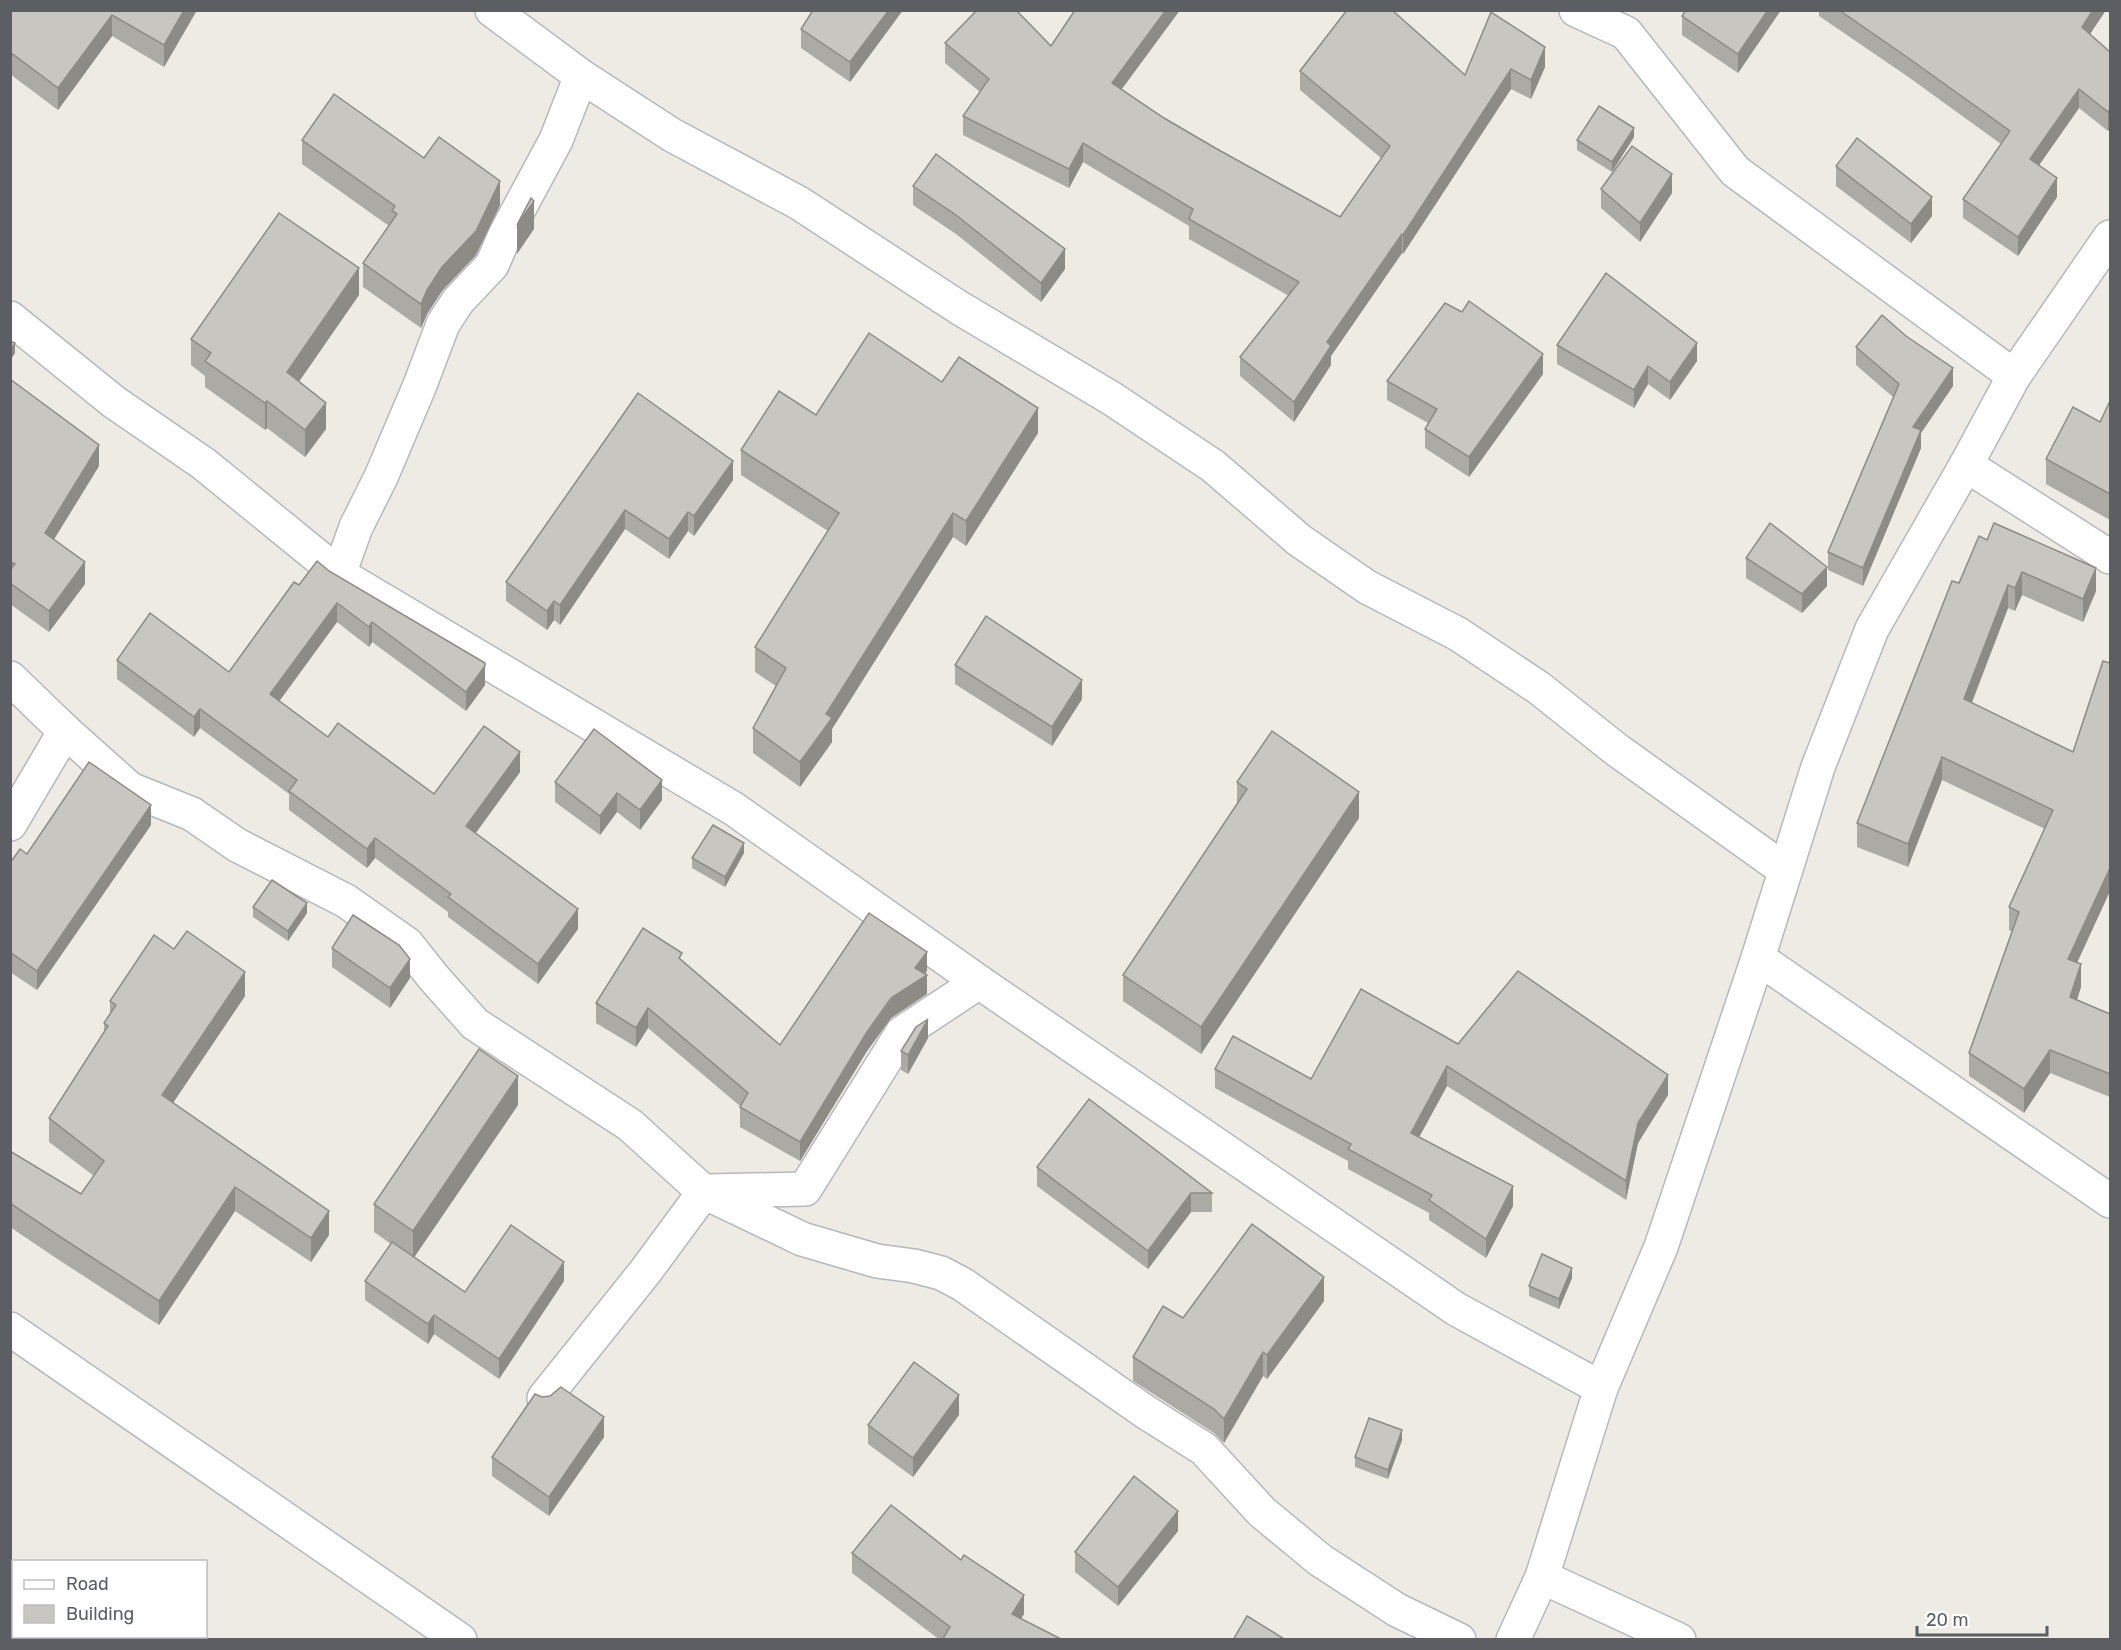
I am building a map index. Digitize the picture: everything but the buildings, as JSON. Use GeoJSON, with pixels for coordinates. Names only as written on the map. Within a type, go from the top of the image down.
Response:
{"type":"FeatureCollection","features":[{"type":"Feature","properties":{"kind":"street"},"geometry":{"type":"LineString","coordinates":[[492,10],[581,76],[672,135],[799,203],[958,307],[1111,398],[1213,466],[1299,540],[1367,587],[1458,634],[1539,688],[1617,750],[1785,870]]}},
{"type":"Feature","properties":{"kind":"street"},"geometry":{"type":"LineString","coordinates":[[1576,10],[1623,22],[1735,171],[2014,376]]}},
{"type":"Feature","properties":{"kind":"street"},"geometry":{"type":"LineString","coordinates":[[339,574],[356,527],[381,477],[443,324],[458,301],[492,265],[505,235],[556,140],[581,76]]}},
{"type":"Feature","properties":{"kind":"street"},"geometry":{"type":"LineString","coordinates":[[1513,1640],[1542,1577],[1601,1389],[1661,1247],[1758,958],[1818,767],[1872,629],[2014,376],[2110,237]]}},
{"type":"Feature","properties":{"kind":"street"},"geometry":{"type":"LineString","coordinates":[[10,318],[114,402],[204,464],[339,574],[734,809],[979,982],[1456,1309],[1601,1389]]}},
{"type":"Feature","properties":{"kind":"street"},"geometry":{"type":"LineString","coordinates":[[1966,465],[2110,557]]}},
{"type":"Feature","properties":{"kind":"street"},"geometry":{"type":"LineString","coordinates":[[10,678],[130,789],[192,814],[237,845],[346,901],[407,944],[476,1024],[630,1125],[705,1192],[802,1239],[877,1261],[914,1266],[941,1273],[962,1284],[1144,1411],[1204,1449],[1262,1512],[1320,1560],[1397,1610],[1459,1640]]}},
{"type":"Feature","properties":{"kind":"street"},"geometry":{"type":"LineString","coordinates":[[10,824],[65,731]]}},
{"type":"Feature","properties":{"kind":"street"},"geometry":{"type":"LineString","coordinates":[[1758,958],[2110,1201]]}},
{"type":"Feature","properties":{"kind":"street"},"geometry":{"type":"LineString","coordinates":[[705,1192],[806,1189],[902,1033],[979,982]]}},
{"type":"Feature","properties":{"kind":"street"},"geometry":{"type":"LineString","coordinates":[[544,1398],[639,1280],[705,1192]]}},
{"type":"Feature","properties":{"kind":"street"},"geometry":{"type":"LineString","coordinates":[[10,1329],[460,1640]]}},
{"type":"Feature","properties":{"kind":"street"},"geometry":{"type":"LineString","coordinates":[[1542,1577],[1679,1640]]}}]}
